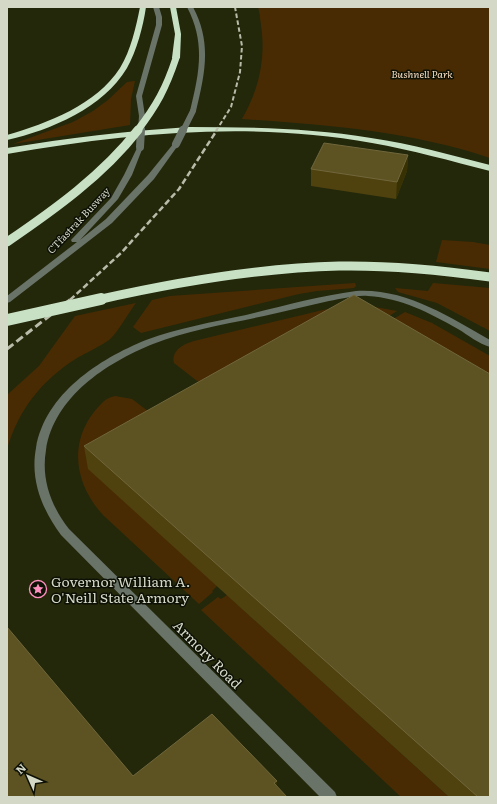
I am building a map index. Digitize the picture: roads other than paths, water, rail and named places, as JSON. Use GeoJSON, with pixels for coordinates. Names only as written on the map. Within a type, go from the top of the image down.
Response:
{"type":"FeatureCollection","features":[{"type":"Feature","properties":{"kind":"highway"},"geometry":{"type":"LineString","coordinates":[[7,138],[46,124],[74,111],[110,85],[128,58],[143,7]]}},
{"type":"Feature","properties":{"kind":"highway"},"geometry":{"type":"LineString","coordinates":[[7,242],[66,198],[113,158],[153,112],[171,77],[176,58],[178,34],[173,7]]}},
{"type":"Feature","properties":{"kind":"highway"},"geometry":{"type":"LineString","coordinates":[[7,151],[68,141],[148,132],[206,129],[274,129],[331,133],[386,141],[447,155],[490,168]]}},
{"type":"Feature","properties":{"kind":"highway"},"geometry":{"type":"LineString","coordinates":[[7,320],[166,286],[217,277],[283,269],[336,266],[376,267],[416,269],[490,277]]}},
{"type":"Feature","properties":{"kind":"street","name":"CTfastrak Busway"},"geometry":{"type":"LineString","coordinates":[[52,265],[114,199],[128,175],[140,147],[142,116],[139,96],[159,25],[159,17],[156,7]]}},
{"type":"Feature","properties":{"kind":"street","name":"CTfastrak Busway"},"geometry":{"type":"LineString","coordinates":[[7,300],[110,221],[151,177],[176,144],[193,111],[200,78],[203,53],[198,25],[190,7]]}},
{"type":"Feature","properties":{"kind":"street","name":"Armory Road"},"geometry":{"type":"LineString","coordinates":[[330,797],[65,532],[49,510],[43,497],[39,464],[43,435],[54,411],[76,387],[120,357],[149,343],[164,338],[301,304],[359,294],[385,295],[414,303],[490,344]]}},
{"type":"Feature","properties":{"kind":"railway"},"geometry":{"type":"LineString","coordinates":[[216,131],[231,107],[240,72],[242,46],[235,7]]}},
{"type":"Feature","properties":{"kind":"railway"},"geometry":{"type":"LineString","coordinates":[[70,300],[121,253],[179,189],[217,130]]}},
{"type":"Feature","properties":{"kind":"railway"},"geometry":{"type":"LineString","coordinates":[[7,349],[71,299]]}},
{"type":"Feature","properties":{"kind":"place","name":"Governor William A. O'Neill State Armory"},"geometry":{"type":"Point","coordinates":[38,589]}},
{"type":"Feature","properties":{"kind":"park label","name":"Bushnell Park"},"geometry":{"type":"Point","coordinates":[422,73]}}]}
